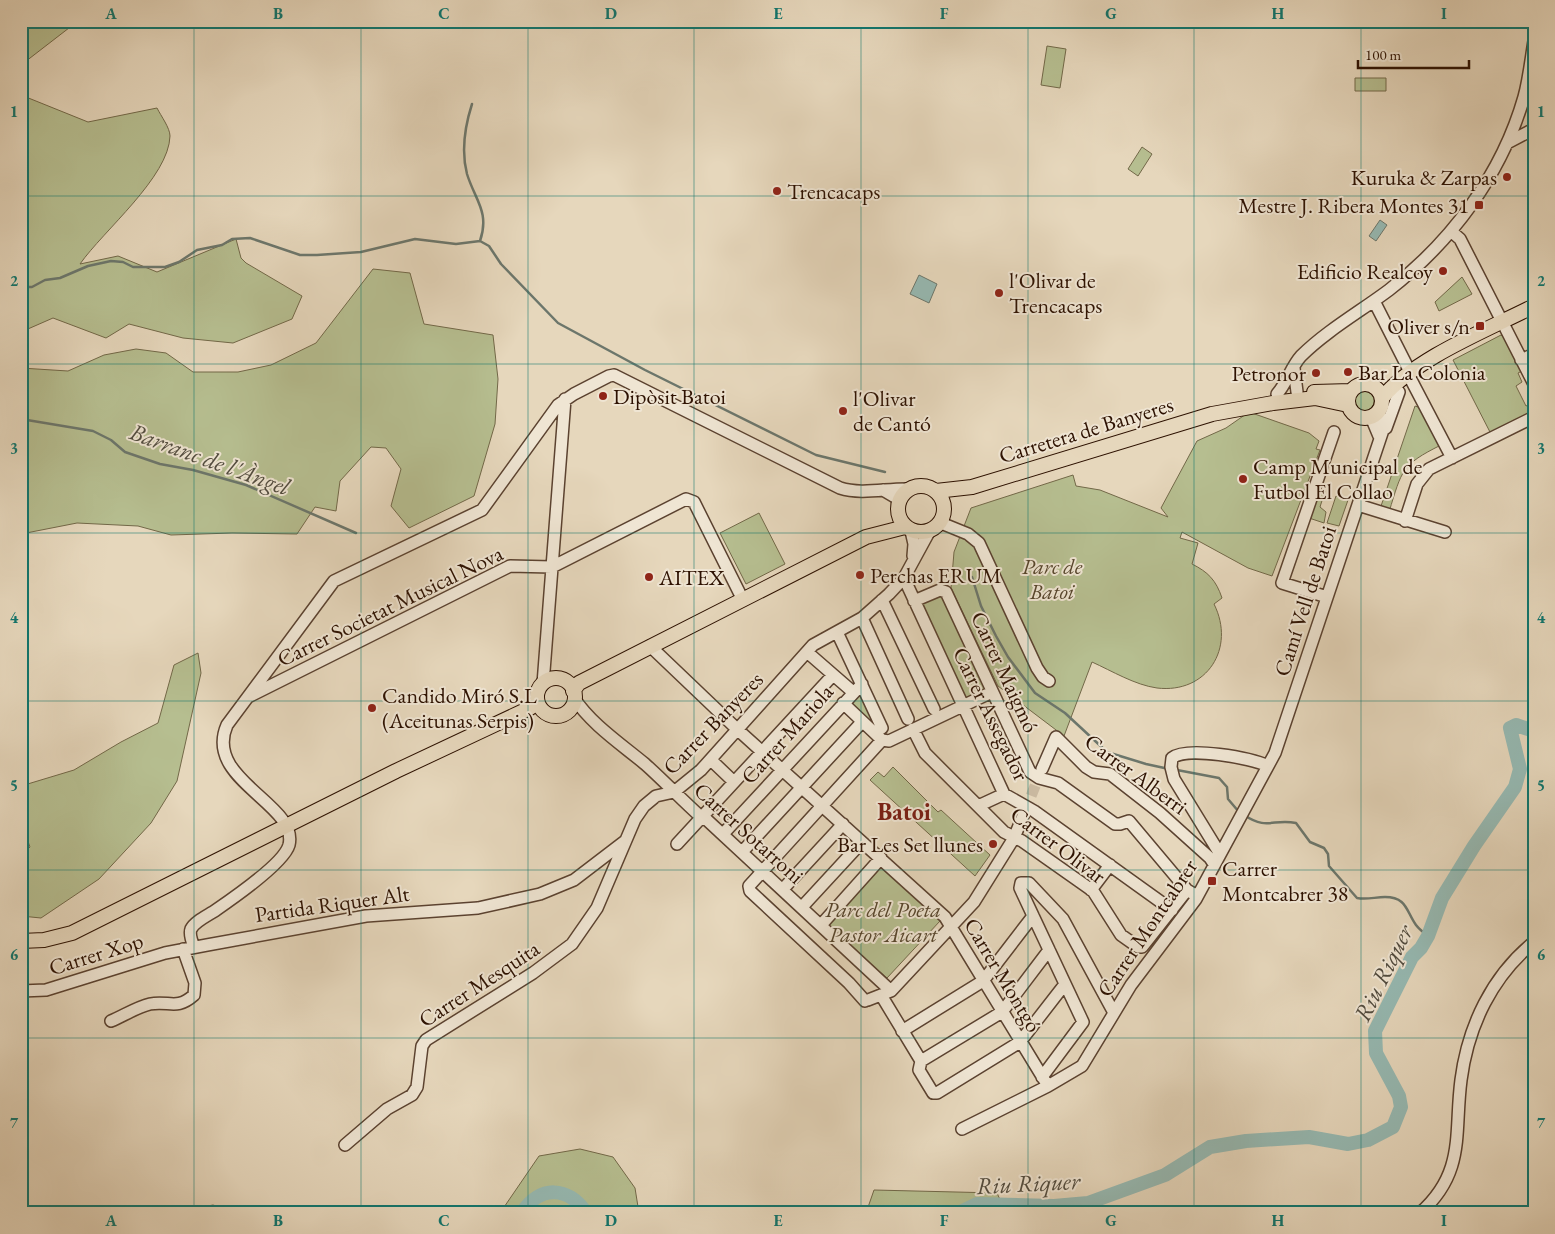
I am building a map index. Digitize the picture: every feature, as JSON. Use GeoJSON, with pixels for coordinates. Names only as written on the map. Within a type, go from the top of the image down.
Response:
{"type":"FeatureCollection","features":[{"type":"Feature","properties":{"kind":"main road"},"geometry":{"type":"LineString","coordinates":[[1408,370],[1395,382],[1377,409],[1357,416],[1348,405],[1351,391],[1363,384],[1373,386],[1421,364],[1534,306]]}},
{"type":"Feature","properties":{"kind":"main road"},"geometry":{"type":"LineString","coordinates":[[1373,386],[1377,409]]}},
{"type":"Feature","properties":{"kind":"main road","name":"Carretera de Banyeres"},"geometry":{"type":"LineString","coordinates":[[936,491],[972,487],[1277,394],[1351,391]]}},
{"type":"Feature","properties":{"kind":"main road","name":"Carretera de Banyeres"},"geometry":{"type":"LineString","coordinates":[[1212,414],[1272,402],[1315,398],[1348,405]]}},
{"type":"Feature","properties":{"kind":"main road"},"geometry":{"type":"LineString","coordinates":[[536,706],[546,713],[558,716],[569,711],[574,694],[650,646],[866,537],[908,529],[922,533],[929,532],[941,523],[945,507],[936,491],[923,486],[910,489],[899,504],[866,537]]}},
{"type":"Feature","properties":{"kind":"main road","name":"Carretera de Banyeres"},"geometry":{"type":"LineString","coordinates":[[945,507],[972,487]]}},
{"type":"Feature","properties":{"kind":"main road"},"geometry":{"type":"LineString","coordinates":[[899,504],[901,521],[908,529]]}},
{"type":"Feature","properties":{"kind":"main road"},"geometry":{"type":"LineString","coordinates":[[536,706],[538,692],[546,679],[563,680],[574,694]]}},
{"type":"Feature","properties":{"kind":"main road"},"geometry":{"type":"LineString","coordinates":[[21,941],[44,940],[72,933],[287,826],[536,706]]}},
{"type":"Feature","properties":{"kind":"street"},"geometry":{"type":"LineString","coordinates":[[1277,394],[1294,367],[1311,348],[1416,267],[1452,232],[1487,180],[1507,143],[1522,102],[1532,64],[1534,41]]}},
{"type":"Feature","properties":{"kind":"street"},"geometry":{"type":"LineString","coordinates":[[1507,143],[1534,129]]}},
{"type":"Feature","properties":{"kind":"street"},"geometry":{"type":"LineString","coordinates":[[1452,232],[1460,239],[1534,384]]}},
{"type":"Feature","properties":{"kind":"street"},"geometry":{"type":"LineString","coordinates":[[1374,301],[1452,458]]}},
{"type":"Feature","properties":{"kind":"street"},"geometry":{"type":"LineString","coordinates":[[1521,360],[1534,354]]}},
{"type":"Feature","properties":{"kind":"street"},"geometry":{"type":"LineString","coordinates":[[1294,367],[1297,392]]}},
{"type":"Feature","properties":{"kind":"street"},"geometry":{"type":"LineString","coordinates":[[287,826],[234,771],[224,754],[223,733],[334,581],[482,510],[558,405],[565,399],[614,375],[840,488],[855,492],[910,489]]}},
{"type":"Feature","properties":{"kind":"street","name":"Camí Vell de Batoi"},"geometry":{"type":"LineString","coordinates":[[1220,854],[1266,770],[1290,713],[1358,505],[1399,392]]}},
{"type":"Feature","properties":{"kind":"street"},"geometry":{"type":"LineString","coordinates":[[546,679],[552,567],[565,399]]}},
{"type":"Feature","properties":{"kind":"street"},"geometry":{"type":"LineString","coordinates":[[1377,409],[1379,430],[1382,435]]}},
{"type":"Feature","properties":{"kind":"street"},"geometry":{"type":"LineString","coordinates":[[1405,521],[1420,479],[1429,469],[1534,417]]}},
{"type":"Feature","properties":{"kind":"street"},"geometry":{"type":"LineString","coordinates":[[1327,597],[1282,583],[1334,432]]}},
{"type":"Feature","properties":{"kind":"street"},"geometry":{"type":"LineString","coordinates":[[881,490],[889,492],[899,504]]}},
{"type":"Feature","properties":{"kind":"street"},"geometry":{"type":"LineString","coordinates":[[552,567],[690,499],[694,502],[743,600]]}},
{"type":"Feature","properties":{"kind":"street"},"geometry":{"type":"LineString","coordinates":[[1358,505],[1405,521],[1446,532]]}},
{"type":"Feature","properties":{"kind":"street"},"geometry":{"type":"LineString","coordinates":[[941,523],[968,534],[979,543],[1037,668],[1049,681]]}},
{"type":"Feature","properties":{"kind":"street","name":"Carrer Banyeres"},"geometry":{"type":"LineString","coordinates":[[478,908],[558,888],[592,868],[626,840],[637,814],[648,801],[656,796],[674,792],[711,760],[816,643],[862,618],[905,582],[914,544],[908,529]]}},
{"type":"Feature","properties":{"kind":"street","name":"Carrer Banyeres"},"geometry":{"type":"LineString","coordinates":[[911,562],[929,532]]}},
{"type":"Feature","properties":{"kind":"street","name":"Carrer Societat Musical Nova"},"geometry":{"type":"LineString","coordinates":[[248,697],[510,566],[552,567]]}},
{"type":"Feature","properties":{"kind":"street","name":"Carrer Assegador"},"geometry":{"type":"LineString","coordinates":[[905,582],[1004,794],[1034,811],[1172,910]]}},
{"type":"Feature","properties":{"kind":"street","name":"Carrer Maigmó"},"geometry":{"type":"LineString","coordinates":[[914,601],[940,590],[946,592],[1030,772],[1039,778],[1058,783],[1115,824],[1129,820],[1192,893]]}},
{"type":"Feature","properties":{"kind":"street"},"geometry":{"type":"LineString","coordinates":[[882,600],[934,709]]}},
{"type":"Feature","properties":{"kind":"street","name":"Carrer Olivar"},"geometry":{"type":"LineString","coordinates":[[862,618],[925,753],[1004,832],[1091,890],[1121,935],[1140,948]]}},
{"type":"Feature","properties":{"kind":"street"},"geometry":{"type":"LineString","coordinates":[[837,632],[857,688],[882,728]]}},
{"type":"Feature","properties":{"kind":"street","name":"Carrer Montgó"},"geometry":{"type":"LineString","coordinates":[[650,646],[738,730],[945,917],[1045,1081]]}},
{"type":"Feature","properties":{"kind":"street"},"geometry":{"type":"LineString","coordinates":[[807,652],[833,675],[857,688]]}},
{"type":"Feature","properties":{"kind":"street"},"geometry":{"type":"LineString","coordinates":[[677,844],[833,675]]}},
{"type":"Feature","properties":{"kind":"street","name":"Carrer Mariola"},"geometry":{"type":"LineString","coordinates":[[723,834],[857,688]]}},
{"type":"Feature","properties":{"kind":"street"},"geometry":{"type":"LineString","coordinates":[[843,703],[882,740],[887,742],[911,724],[992,692]]}},
{"type":"Feature","properties":{"kind":"street","name":"Carrer Sotarroni"},"geometry":{"type":"LineString","coordinates":[[574,694],[674,792],[723,834],[821,925],[886,993],[902,1031],[921,1061],[920,1070],[933,1092],[941,1092],[1020,1042]]}},
{"type":"Feature","properties":{"kind":"street"},"geometry":{"type":"LineString","coordinates":[[742,852],[862,722]]}},
{"type":"Feature","properties":{"kind":"street","name":"Carrer Alberri"},"geometry":{"type":"LineString","coordinates":[[1042,769],[1056,737],[1086,767],[1094,772],[1110,774],[1160,813],[1210,858],[1214,864]]}},
{"type":"Feature","properties":{"kind":"street"},"geometry":{"type":"LineString","coordinates":[[882,740],[750,884],[750,891],[866,1000],[886,993],[952,927],[974,902],[1014,838],[1025,811]]}},
{"type":"Feature","properties":{"kind":"street","name":"Carrer Montcabrer"},"geometry":{"type":"LineString","coordinates":[[962,1130],[1045,1081],[1084,1063],[1131,985],[1220,854],[1174,779],[1172,758],[1178,755],[1209,754],[1266,770]]}},
{"type":"Feature","properties":{"kind":"street"},"geometry":{"type":"LineString","coordinates":[[711,760],[734,782]]}},
{"type":"Feature","properties":{"kind":"street"},"geometry":{"type":"LineString","coordinates":[[978,806],[1004,794]]}},
{"type":"Feature","properties":{"kind":"street"},"geometry":{"type":"LineString","coordinates":[[782,889],[843,824]]}},
{"type":"Feature","properties":{"kind":"street","name":"Partida Riquer Alt"},"geometry":{"type":"LineString","coordinates":[[110,1022],[149,1004],[164,1003],[169,1006],[185,1002],[194,995],[195,983],[188,948],[194,926],[235,898],[286,853],[290,838],[287,826]]}},
{"type":"Feature","properties":{"kind":"street","name":"Carrer Mesquita"},"geometry":{"type":"LineString","coordinates":[[345,1145],[387,1108],[412,1095],[418,1083],[422,1046],[426,1040],[533,973],[572,944],[600,902],[626,840]]}},
{"type":"Feature","properties":{"kind":"street"},"geometry":{"type":"LineString","coordinates":[[802,907],[862,842]]}},
{"type":"Feature","properties":{"kind":"street"},"geometry":{"type":"LineString","coordinates":[[821,925],[881,858]]}},
{"type":"Feature","properties":{"kind":"street"},"geometry":{"type":"LineString","coordinates":[[1091,890],[1110,865]]}},
{"type":"Feature","properties":{"kind":"street"},"geometry":{"type":"LineString","coordinates":[[1045,1081],[1083,1022],[1020,888],[1024,882],[1029,884],[1063,919],[1114,1013]]}},
{"type":"Feature","properties":{"kind":"street","name":"Carrer Montcabrer"},"geometry":{"type":"LineString","coordinates":[[1140,948],[1172,910],[1192,893]]}},
{"type":"Feature","properties":{"kind":"street","name":"Partida Riquer Alt"},"geometry":{"type":"LineString","coordinates":[[188,948],[372,915],[478,908]]}},
{"type":"Feature","properties":{"kind":"street"},"geometry":{"type":"LineString","coordinates":[[902,1031],[983,981],[1033,916]]}},
{"type":"Feature","properties":{"kind":"street"},"geometry":{"type":"LineString","coordinates":[[1420,1213],[1440,1191],[1455,1154],[1461,1080],[1468,1049],[1480,1013],[1498,979],[1516,958],[1534,942]]}},
{"type":"Feature","properties":{"kind":"street","name":"Carrer Xop"},"geometry":{"type":"LineString","coordinates":[[21,991],[46,990],[76,983],[188,948]]}},
{"type":"Feature","properties":{"kind":"street"},"geometry":{"type":"LineString","coordinates":[[921,1061],[1002,1012],[1049,950]]}},
{"type":"Feature","properties":{"kind":"street"},"geometry":{"type":"LineString","coordinates":[[1020,1042],[1065,984]]}},
{"type":"Feature","properties":{"kind":"green space"},"geometry":{"type":"Polygon","coordinates":[[[21,21],[78,21],[21,65],[21,21]]]}},
{"type":"Feature","properties":{"kind":"green space"},"geometry":{"type":"Polygon","coordinates":[[[1047,46],[1066,49],[1060,88],[1041,85],[1047,46]]]}},
{"type":"Feature","properties":{"kind":"green space"},"geometry":{"type":"Polygon","coordinates":[[[1355,78],[1386,78],[1386,91],[1355,91],[1355,78]]]}},
{"type":"Feature","properties":{"kind":"green space"},"geometry":{"type":"Polygon","coordinates":[[[21,95],[88,122],[157,108],[169,129],[170,136],[167,152],[159,169],[133,203],[80,264],[118,256],[157,272],[236,239],[241,258],[246,263],[302,296],[292,319],[233,343],[183,338],[129,324],[106,338],[53,318],[21,332],[21,95]]]}},
{"type":"Feature","properties":{"kind":"green space"},"geometry":{"type":"Polygon","coordinates":[[[1142,147],[1152,154],[1138,176],[1128,169],[1142,147]]]}},
{"type":"Feature","properties":{"kind":"green space"},"geometry":{"type":"Polygon","coordinates":[[[373,269],[410,273],[424,324],[493,335],[498,379],[495,424],[474,496],[409,528],[391,506],[401,469],[386,448],[371,447],[340,481],[336,511],[315,507],[297,534],[232,533],[171,535],[138,526],[77,523],[21,534],[21,368],[68,371],[104,355],[136,349],[166,353],[193,372],[238,372],[271,365],[316,343],[373,269]]]}},
{"type":"Feature","properties":{"kind":"green space"},"geometry":{"type":"Polygon","coordinates":[[[1462,277],[1472,294],[1439,311],[1435,302],[1462,277]]]}},
{"type":"Feature","properties":{"kind":"green space"},"geometry":{"type":"Polygon","coordinates":[[[1501,335],[1504,337],[1522,371],[1518,373],[1522,382],[1516,386],[1526,406],[1533,403],[1534,413],[1491,434],[1453,360],[1501,335]]]}},
{"type":"Feature","properties":{"kind":"green space"},"geometry":{"type":"Polygon","coordinates":[[[1364,391],[1371,394],[1374,401],[1371,408],[1364,411],[1357,408],[1354,401],[1357,394],[1364,391]]]}},
{"type":"Feature","properties":{"kind":"green space"},"geometry":{"type":"Polygon","coordinates":[[[1415,406],[1421,408],[1441,445],[1418,458],[1405,470],[1389,512],[1380,509],[1415,406]]]}},
{"type":"Feature","properties":{"kind":"green space","name":"Parc de Batoi"},"geometry":{"type":"Polygon","coordinates":[[[1249,412],[1309,433],[1319,441],[1316,449],[1320,450],[1272,576],[1248,568],[1182,532],[1180,538],[1198,543],[1192,564],[1211,577],[1222,598],[1214,604],[1220,620],[1221,637],[1219,651],[1212,665],[1203,676],[1190,684],[1175,688],[1157,688],[1132,681],[1092,662],[1064,736],[998,686],[951,588],[954,552],[971,508],[1073,475],[1076,486],[1100,490],[1168,517],[1161,508],[1197,441],[1226,428],[1249,412]]]}},
{"type":"Feature","properties":{"kind":"green space"},"geometry":{"type":"Polygon","coordinates":[[[1318,489],[1325,491],[1320,507],[1326,512],[1324,523],[1309,518],[1318,489]]]}},
{"type":"Feature","properties":{"kind":"green space"},"geometry":{"type":"Polygon","coordinates":[[[1336,496],[1348,500],[1339,526],[1327,523],[1336,496]]]}},
{"type":"Feature","properties":{"kind":"green space"},"geometry":{"type":"Polygon","coordinates":[[[759,513],[785,564],[746,584],[720,533],[759,513]]]}},
{"type":"Feature","properties":{"kind":"green space"},"geometry":{"type":"Polygon","coordinates":[[[943,595],[988,690],[967,699],[964,698],[920,601],[943,595]]]}},
{"type":"Feature","properties":{"kind":"green space"},"geometry":{"type":"Polygon","coordinates":[[[198,653],[201,673],[177,781],[151,823],[99,879],[41,918],[21,916],[21,856],[30,847],[26,836],[21,834],[21,786],[74,770],[158,723],[174,665],[198,653]]]}},
{"type":"Feature","properties":{"kind":"green space"},"geometry":{"type":"Polygon","coordinates":[[[858,693],[862,694],[874,726],[851,704],[858,693]]]}},
{"type":"Feature","properties":{"kind":"green space"},"geometry":{"type":"Polygon","coordinates":[[[893,767],[938,812],[941,810],[990,855],[975,876],[870,780],[878,772],[884,777],[893,767]]]}},
{"type":"Feature","properties":{"kind":"green space","name":"Parc del Poeta Pastor Aicart"},"geometry":{"type":"Polygon","coordinates":[[[880,865],[940,917],[940,921],[887,978],[827,926],[880,865]]]}},
{"type":"Feature","properties":{"kind":"green space"},"geometry":{"type":"Polygon","coordinates":[[[580,1149],[613,1157],[635,1188],[639,1213],[500,1213],[539,1156],[580,1149]]]}},
{"type":"Feature","properties":{"kind":"green space"},"geometry":{"type":"Polygon","coordinates":[[[874,1190],[997,1193],[1006,1213],[866,1213],[874,1190]]]}},
{"type":"Feature","properties":{"kind":"green space"},"geometry":{"type":"Polygon","coordinates":[[[213,1205],[237,1213],[196,1213],[197,1208],[213,1205]]]}},
{"type":"Feature","properties":{"kind":"water"},"geometry":{"type":"Polygon","coordinates":[[[1380,220],[1387,225],[1376,241],[1369,236],[1380,220]]]}},
{"type":"Feature","properties":{"kind":"water"},"geometry":{"type":"Polygon","coordinates":[[[919,275],[937,284],[929,303],[910,294],[919,275]]]}},
{"type":"Feature","properties":{"kind":"waterway"},"geometry":{"type":"LineString","coordinates":[[472,104],[467,121],[464,156],[467,174],[482,214],[483,231],[480,241]]}},
{"type":"Feature","properties":{"kind":"waterway"},"geometry":{"type":"LineString","coordinates":[[21,287],[32,287],[45,280],[60,278],[88,266],[111,261],[123,262],[133,267],[165,267],[179,262],[197,250],[222,245],[232,239],[250,238],[300,255],[361,252],[415,239],[456,244],[480,241],[489,246],[501,264],[558,323],[645,370],[816,455],[885,472]]}},
{"type":"Feature","properties":{"kind":"waterway","name":"Barranc de l'Àngel"},"geometry":{"type":"LineString","coordinates":[[21,419],[93,431],[111,440],[125,452],[160,464],[193,470],[246,485],[356,533]]}},
{"type":"Feature","properties":{"kind":"waterway"},"geometry":{"type":"LineString","coordinates":[[972,577],[981,606],[996,636],[1008,657],[1035,693],[1065,713],[1107,752],[1169,769]]}},
{"type":"Feature","properties":{"kind":"waterway","name":"Riu Riquer"},"geometry":{"type":"LineString","coordinates":[[958,1213],[977,1204],[1054,1206],[1088,1203],[1165,1175],[1210,1147],[1246,1141],[1309,1137],[1348,1144],[1368,1140],[1393,1127],[1401,1107],[1399,1096],[1376,1053],[1375,1031],[1412,957],[1421,948],[1428,936],[1442,898],[1474,846],[1515,787],[1520,769],[1510,728],[1516,725],[1534,731]]}},
{"type":"Feature","properties":{"kind":"waterway"},"geometry":{"type":"LineString","coordinates":[[1177,770],[1219,778],[1227,787],[1228,799],[1239,812]]}},
{"type":"Feature","properties":{"kind":"waterway"},"geometry":{"type":"LineString","coordinates":[[1244,815],[1252,820],[1265,823],[1296,823],[1310,842],[1324,848],[1328,854],[1329,866],[1357,898],[1385,897],[1398,899],[1405,906],[1417,926],[1428,936]]}},
{"type":"Feature","properties":{"kind":"waterway","name":"Riu Riquer"},"geometry":{"type":"LineString","coordinates":[[522,1213],[537,1197],[554,1192],[571,1198],[586,1213]]}},
{"type":"Feature","properties":{"kind":"tunnel"},"geometry":{"type":"LineString","coordinates":[[1025,811],[1041,771]]}},
{"type":"Feature","properties":{"kind":"place","name":"Kuruka & Zarpas"},"geometry":{"type":"Point","coordinates":[1507,177]}},
{"type":"Feature","properties":{"kind":"place","name":"Trencacaps"},"geometry":{"type":"Point","coordinates":[777,191]}},
{"type":"Feature","properties":{"kind":"place","name":"Mestre J. Ribera Montes 31"},"geometry":{"type":"Point","coordinates":[1479,205]}},
{"type":"Feature","properties":{"kind":"place","name":"Edificio Realcoy"},"geometry":{"type":"Point","coordinates":[1443,271]}},
{"type":"Feature","properties":{"kind":"place","name":"l'Olivar de Trencacaps"},"geometry":{"type":"Point","coordinates":[999,293]}},
{"type":"Feature","properties":{"kind":"place","name":"Oliver s/n"},"geometry":{"type":"Point","coordinates":[1480,326]}},
{"type":"Feature","properties":{"kind":"place","name":"Bar La Colonia"},"geometry":{"type":"Point","coordinates":[1348,372]}},
{"type":"Feature","properties":{"kind":"place","name":"Petronor"},"geometry":{"type":"Point","coordinates":[1316,373]}},
{"type":"Feature","properties":{"kind":"place","name":"Dipòsit Batoi"},"geometry":{"type":"Point","coordinates":[603,396]}},
{"type":"Feature","properties":{"kind":"place","name":"l'Olivar de Cantó"},"geometry":{"type":"Point","coordinates":[843,411]}},
{"type":"Feature","properties":{"kind":"place","name":"Camp Municipal de Futbol El Collao"},"geometry":{"type":"Point","coordinates":[1243,479]}},
{"type":"Feature","properties":{"kind":"place","name":"Perchas ERUM"},"geometry":{"type":"Point","coordinates":[860,575]}},
{"type":"Feature","properties":{"kind":"place","name":"AITEX"},"geometry":{"type":"Point","coordinates":[649,577]}},
{"type":"Feature","properties":{"kind":"place","name":"Candido Miró S.L (Aceitunas Serpis)"},"geometry":{"type":"Point","coordinates":[372,708]}},
{"type":"Feature","properties":{"kind":"place","name":"Bar Les Set llunes"},"geometry":{"type":"Point","coordinates":[993,844]}},
{"type":"Feature","properties":{"kind":"place","name":"Carrer Montcabrer 38"},"geometry":{"type":"Point","coordinates":[1212,881]}},
{"type":"Feature","properties":{"kind":"district","name":"Batoi"},"geometry":{"type":"Point","coordinates":[904,811]}}]}
